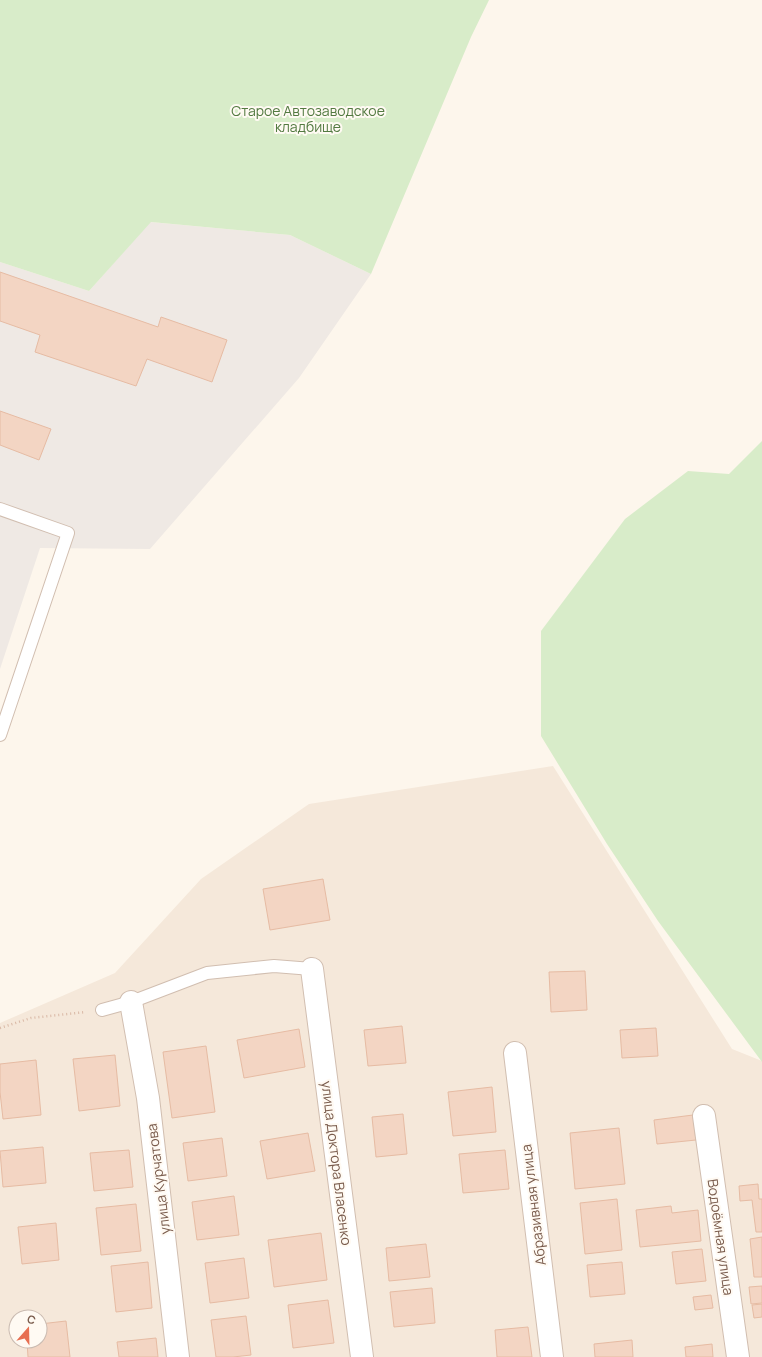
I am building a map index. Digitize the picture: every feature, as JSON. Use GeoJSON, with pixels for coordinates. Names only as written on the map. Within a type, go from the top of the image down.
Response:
{"type":"FeatureCollection","features":[{"type":"Feature","properties":{"kind":"street","name":"улица Доктора Власенко"},"geometry":{"type":"LineString","coordinates":[[312,969],[362,1357]]}},
{"type":"Feature","properties":{"kind":"street","name":"улица Курчатова"},"geometry":{"type":"LineString","coordinates":[[131,1002],[148,1098],[178,1357]]}},
{"type":"Feature","properties":{"kind":"street","name":"Абразивная улица"},"geometry":{"type":"LineString","coordinates":[[515,1052],[552,1357]]}},
{"type":"Feature","properties":{"kind":"street","name":"Водоёмная улица"},"geometry":{"type":"LineString","coordinates":[[704,1116],[738,1357]]}},
{"type":"Feature","properties":{"kind":"lane"},"geometry":{"type":"LineString","coordinates":[[0,509],[68,533],[0,735]]}},
{"type":"Feature","properties":{"kind":"lane"},"geometry":{"type":"LineString","coordinates":[[102,1010],[131,1002],[207,973],[274,966],[312,969]]}},
{"type":"Feature","properties":{"kind":"path"},"geometry":{"type":"LineString","coordinates":[[0,1028],[31,1018],[102,1010]]}},
{"type":"Feature","properties":{"kind":"shaded area"},"geometry":{"type":"Polygon","coordinates":[[[150,222],[290,235],[371,274],[299,378],[150,549],[40,548],[0,669],[0,262],[89,291],[150,222]]]}},
{"type":"Feature","properties":{"kind":"shaded area"},"geometry":{"type":"Polygon","coordinates":[[[553,766],[732,1049],[762,1061],[762,1357],[0,1357],[0,1023],[115,973],[201,879],[309,804],[553,766]]]}},
{"type":"Feature","properties":{"kind":"green space","name":"Старое Автозаводское кладбище"},"geometry":{"type":"Polygon","coordinates":[[[0,0],[489,0],[471,37],[371,274],[290,235],[151,222],[89,291],[0,262],[0,0]]]}},
{"type":"Feature","properties":{"kind":"green space"},"geometry":{"type":"Polygon","coordinates":[[[762,441],[762,1062],[658,921],[607,844],[541,736],[541,631],[625,519],[688,471],[729,474],[762,441]]]}},
{"type":"Feature","properties":{"kind":"building"},"geometry":{"type":"Polygon","coordinates":[[[0,272],[158,327],[161,317],[227,340],[212,382],[147,359],[136,386],[35,352],[40,335],[0,321],[0,272]]]}},
{"type":"Feature","properties":{"kind":"building"},"geometry":{"type":"Polygon","coordinates":[[[0,411],[51,429],[39,460],[0,445],[0,411]]]}},
{"type":"Feature","properties":{"kind":"building"},"geometry":{"type":"Polygon","coordinates":[[[323,879],[330,920],[270,930],[263,889],[323,879]]]}},
{"type":"Feature","properties":{"kind":"building"},"geometry":{"type":"Polygon","coordinates":[[[585,971],[587,1010],[551,1012],[549,972],[585,971]]]}},
{"type":"Feature","properties":{"kind":"building"},"geometry":{"type":"Polygon","coordinates":[[[402,1026],[406,1063],[368,1066],[364,1030],[402,1026]]]}},
{"type":"Feature","properties":{"kind":"building"},"geometry":{"type":"Polygon","coordinates":[[[656,1028],[658,1056],[622,1058],[620,1030],[656,1028]]]}},
{"type":"Feature","properties":{"kind":"building"},"geometry":{"type":"Polygon","coordinates":[[[299,1029],[305,1067],[244,1078],[237,1040],[299,1029]]]}},
{"type":"Feature","properties":{"kind":"building"},"geometry":{"type":"Polygon","coordinates":[[[206,1046],[215,1112],[172,1118],[163,1052],[206,1046]]]}},
{"type":"Feature","properties":{"kind":"building"},"geometry":{"type":"Polygon","coordinates":[[[115,1055],[120,1106],[79,1111],[73,1059],[115,1055]]]}},
{"type":"Feature","properties":{"kind":"building"},"geometry":{"type":"Polygon","coordinates":[[[36,1060],[41,1115],[3,1119],[0,1092],[0,1064],[36,1060]]]}},
{"type":"Feature","properties":{"kind":"building"},"geometry":{"type":"Polygon","coordinates":[[[492,1087],[496,1132],[453,1136],[448,1092],[492,1087]]]}},
{"type":"Feature","properties":{"kind":"building"},"geometry":{"type":"Polygon","coordinates":[[[403,1114],[407,1154],[376,1157],[372,1117],[403,1114]]]}},
{"type":"Feature","properties":{"kind":"building"},"geometry":{"type":"Polygon","coordinates":[[[693,1115],[696,1140],[657,1144],[654,1120],[693,1115]]]}},
{"type":"Feature","properties":{"kind":"building"},"geometry":{"type":"Polygon","coordinates":[[[619,1128],[625,1184],[575,1189],[570,1133],[619,1128]]]}},
{"type":"Feature","properties":{"kind":"building"},"geometry":{"type":"Polygon","coordinates":[[[308,1133],[315,1171],[267,1179],[260,1141],[308,1133]]]}},
{"type":"Feature","properties":{"kind":"building"},"geometry":{"type":"Polygon","coordinates":[[[222,1138],[227,1176],[188,1181],[183,1143],[222,1138]]]}},
{"type":"Feature","properties":{"kind":"building"},"geometry":{"type":"Polygon","coordinates":[[[43,1147],[46,1183],[3,1187],[0,1151],[43,1147]]]}},
{"type":"Feature","properties":{"kind":"building"},"geometry":{"type":"Polygon","coordinates":[[[129,1150],[133,1187],[94,1191],[90,1153],[129,1150]]]}},
{"type":"Feature","properties":{"kind":"building"},"geometry":{"type":"Polygon","coordinates":[[[505,1150],[509,1189],[463,1193],[459,1154],[505,1150]]]}},
{"type":"Feature","properties":{"kind":"building"},"geometry":{"type":"Polygon","coordinates":[[[758,1184],[759,1199],[762,1199],[762,1232],[756,1232],[752,1200],[740,1201],[739,1186],[758,1184]]]}},
{"type":"Feature","properties":{"kind":"building"},"geometry":{"type":"Polygon","coordinates":[[[234,1196],[239,1235],[197,1240],[192,1202],[234,1196]]]}},
{"type":"Feature","properties":{"kind":"building"},"geometry":{"type":"Polygon","coordinates":[[[617,1199],[622,1250],[585,1254],[580,1203],[617,1199]]]}},
{"type":"Feature","properties":{"kind":"building"},"geometry":{"type":"Polygon","coordinates":[[[136,1204],[141,1251],[101,1255],[96,1208],[136,1204]]]}},
{"type":"Feature","properties":{"kind":"building"},"geometry":{"type":"Polygon","coordinates":[[[671,1206],[672,1213],[698,1210],[701,1241],[640,1247],[636,1210],[671,1206]]]}},
{"type":"Feature","properties":{"kind":"building"},"geometry":{"type":"Polygon","coordinates":[[[56,1223],[59,1260],[22,1264],[18,1227],[56,1223]]]}},
{"type":"Feature","properties":{"kind":"building"},"geometry":{"type":"Polygon","coordinates":[[[321,1233],[327,1280],[274,1287],[268,1240],[321,1233]]]}},
{"type":"Feature","properties":{"kind":"building"},"geometry":{"type":"Polygon","coordinates":[[[762,1237],[762,1277],[754,1277],[750,1239],[762,1237]]]}},
{"type":"Feature","properties":{"kind":"building"},"geometry":{"type":"Polygon","coordinates":[[[426,1244],[430,1277],[389,1281],[386,1248],[426,1244]]]}},
{"type":"Feature","properties":{"kind":"building"},"geometry":{"type":"Polygon","coordinates":[[[702,1249],[706,1281],[676,1284],[672,1252],[702,1249]]]}},
{"type":"Feature","properties":{"kind":"building"},"geometry":{"type":"Polygon","coordinates":[[[244,1258],[249,1298],[210,1303],[205,1263],[244,1258]]]}},
{"type":"Feature","properties":{"kind":"building"},"geometry":{"type":"Polygon","coordinates":[[[148,1262],[152,1308],[116,1312],[111,1266],[148,1262]]]}},
{"type":"Feature","properties":{"kind":"building"},"geometry":{"type":"Polygon","coordinates":[[[622,1262],[625,1294],[590,1297],[587,1265],[622,1262]]]}},
{"type":"Feature","properties":{"kind":"building"},"geometry":{"type":"Polygon","coordinates":[[[762,1286],[762,1303],[751,1304],[749,1287],[762,1286]]]}},
{"type":"Feature","properties":{"kind":"building"},"geometry":{"type":"Polygon","coordinates":[[[432,1288],[435,1323],[394,1327],[390,1292],[432,1288]]]}},
{"type":"Feature","properties":{"kind":"building"},"geometry":{"type":"Polygon","coordinates":[[[711,1295],[713,1308],[695,1310],[693,1297],[711,1295]]]}},
{"type":"Feature","properties":{"kind":"building"},"geometry":{"type":"Polygon","coordinates":[[[328,1300],[334,1343],[293,1348],[288,1305],[328,1300]]]}},
{"type":"Feature","properties":{"kind":"building"},"geometry":{"type":"Polygon","coordinates":[[[762,1304],[762,1317],[754,1318],[752,1305],[762,1304]]]}},
{"type":"Feature","properties":{"kind":"building"},"geometry":{"type":"Polygon","coordinates":[[[246,1316],[251,1355],[216,1357],[211,1320],[246,1316]]]}},
{"type":"Feature","properties":{"kind":"building"},"geometry":{"type":"Polygon","coordinates":[[[66,1321],[70,1357],[28,1357],[28,1349],[48,1349],[48,1323],[66,1321]]]}},
{"type":"Feature","properties":{"kind":"building"},"geometry":{"type":"Polygon","coordinates":[[[528,1327],[532,1357],[497,1357],[495,1330],[528,1327]]]}},
{"type":"Feature","properties":{"kind":"building"},"geometry":{"type":"Polygon","coordinates":[[[156,1338],[158,1357],[119,1357],[117,1342],[156,1338]]]}},
{"type":"Feature","properties":{"kind":"building"},"geometry":{"type":"Polygon","coordinates":[[[632,1340],[633,1357],[595,1357],[594,1344],[632,1340]]]}},
{"type":"Feature","properties":{"kind":"building"},"geometry":{"type":"Polygon","coordinates":[[[712,1344],[713,1357],[686,1357],[685,1347],[712,1344]]]}}]}
